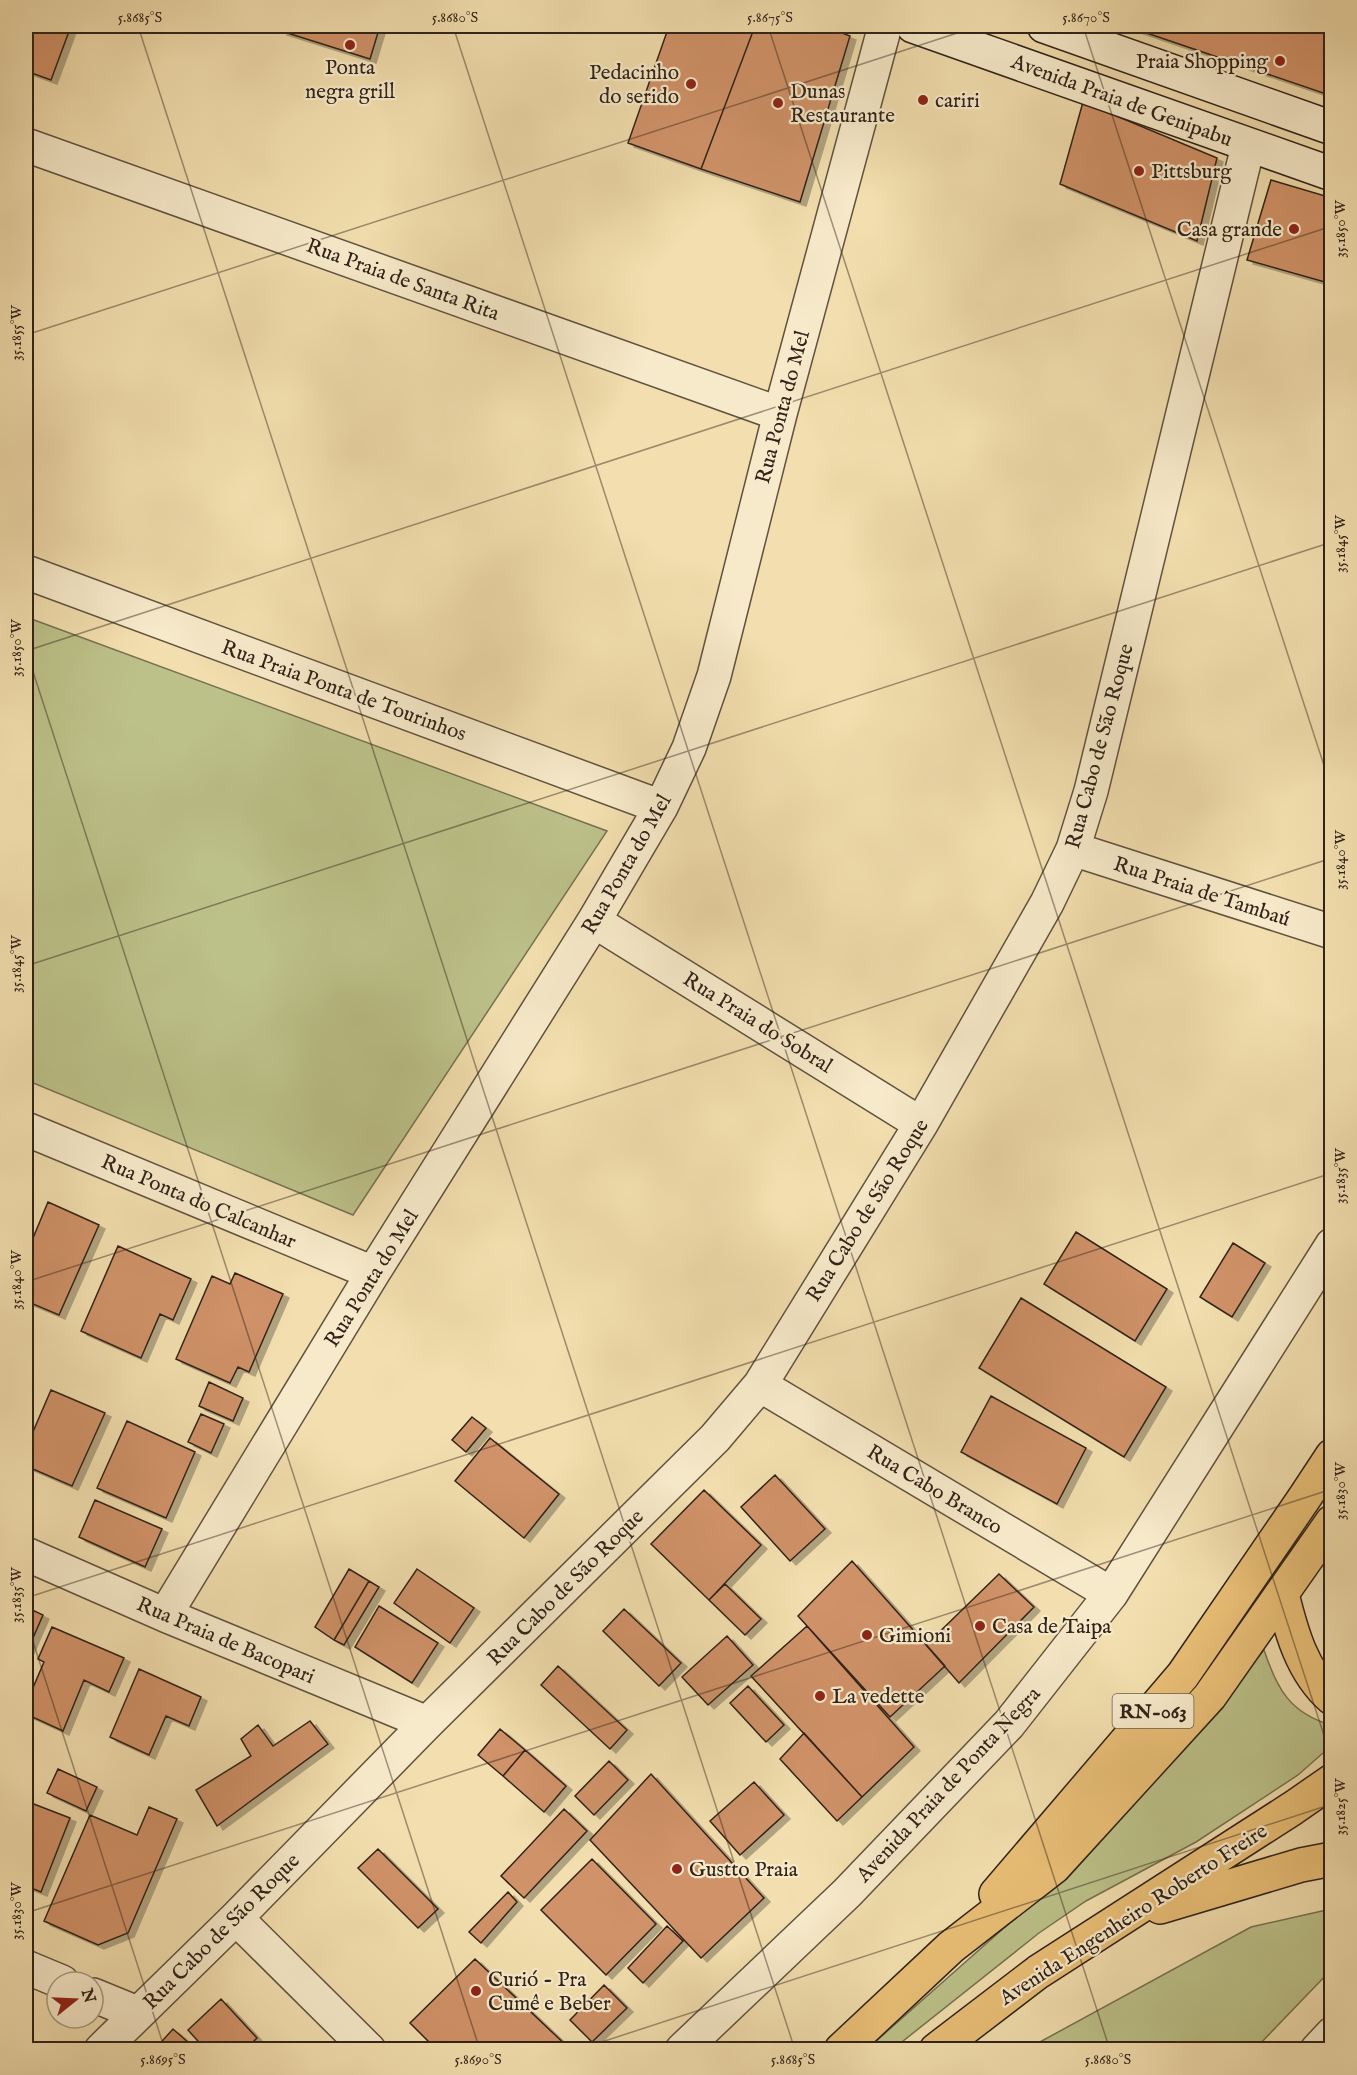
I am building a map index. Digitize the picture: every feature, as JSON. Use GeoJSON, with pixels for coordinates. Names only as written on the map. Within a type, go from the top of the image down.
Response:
{"type":"FeatureCollection","features":[{"type":"Feature","properties":{"kind":"main road","name":"RN-063"},"geometry":{"type":"LineString","coordinates":[[951,1947],[1183,1675],[1332,1456]]}},
{"type":"Feature","properties":{"kind":"main road","name":"RN-063"},"geometry":{"type":"LineString","coordinates":[[841,2049],[951,1947],[1054,1867],[1210,1696],[1282,1594],[1328,1534]]}},
{"type":"Feature","properties":{"kind":"main road"},"geometry":{"type":"LineString","coordinates":[[1282,1594],[1292,1633],[1307,1668],[1332,1698]]}},
{"type":"Feature","properties":{"kind":"main road","name":"Avenida Engenheiro Roberto Freire"},"geometry":{"type":"LineString","coordinates":[[936,2049],[1038,1972],[1332,1781]]}},
{"type":"Feature","properties":{"kind":"main road"},"geometry":{"type":"LineString","coordinates":[[1121,1919],[1301,1865],[1332,1859]]}},
{"type":"Feature","properties":{"kind":"street","name":"Rua Ponta do Mel"},"geometry":{"type":"LineString","coordinates":[[165,1615],[373,1273],[594,921],[662,807],[689,748],[714,676],[780,414],[885,26]]}},
{"type":"Feature","properties":{"kind":"street","name":"Avenida Praia de Genipabu"},"geometry":{"type":"LineString","coordinates":[[913,26],[1332,174]]}},
{"type":"Feature","properties":{"kind":"street","name":"Avenida Praia de Genipabu"},"geometry":{"type":"LineString","coordinates":[[1044,26],[1332,128]]}},
{"type":"Feature","properties":{"kind":"street","name":"Rua Praia de Santa Rita"},"geometry":{"type":"LineString","coordinates":[[26,145],[780,414]]}},
{"type":"Feature","properties":{"kind":"street","name":"Rua Cabo de São Roque"},"geometry":{"type":"LineString","coordinates":[[100,2049],[236,1918],[427,1723],[715,1438],[760,1385],[921,1124],[1047,903],[1073,849],[1091,791],[1248,146]]}},
{"type":"Feature","properties":{"kind":"street","name":"Rua Praia Ponta de Tourinhos"},"geometry":{"type":"LineString","coordinates":[[26,572],[662,807]]}},
{"type":"Feature","properties":{"kind":"street","name":"Rua Praia de Tambaú"},"geometry":{"type":"LineString","coordinates":[[1073,849],[1332,933]]}},
{"type":"Feature","properties":{"kind":"street","name":"Rua Praia do Sobral"},"geometry":{"type":"LineString","coordinates":[[594,921],[921,1124]]}},
{"type":"Feature","properties":{"kind":"street","name":"Rua Ponta do Calcanhar"},"geometry":{"type":"LineString","coordinates":[[26,1129],[373,1273]]}},
{"type":"Feature","properties":{"kind":"street","name":"Avenida Praia de Ponta Negra"},"geometry":{"type":"LineString","coordinates":[[682,2049],[847,1893],[1009,1724],[1111,1594],[1332,1245]]}},
{"type":"Feature","properties":{"kind":"street","name":"Rua Cabo Branco"},"geometry":{"type":"LineString","coordinates":[[760,1385],[1111,1594]]}},
{"type":"Feature","properties":{"kind":"street","name":"Rua Praia de Bacopari"},"geometry":{"type":"LineString","coordinates":[[26,1554],[165,1615],[427,1723]]}},
{"type":"Feature","properties":{"kind":"street"},"geometry":{"type":"LineString","coordinates":[[236,1918],[369,2049]]}},
{"type":"Feature","properties":{"kind":"street"},"geometry":{"type":"LineString","coordinates":[[26,1967],[45,1975]]}},
{"type":"Feature","properties":{"kind":"street"},"geometry":{"type":"LineString","coordinates":[[105,2000],[137,2013]]}},
{"type":"Feature","properties":{"kind":"street"},"geometry":{"type":"LineString","coordinates":[[1317,2049],[1332,2034]]}},
{"type":"Feature","properties":{"kind":"green space"},"geometry":{"type":"Polygon","coordinates":[[[26,617],[607,831],[353,1215],[26,1080],[26,617]]]}},
{"type":"Feature","properties":{"kind":"green space"},"geometry":{"type":"Polygon","coordinates":[[[1264,1650],[1274,1676],[1287,1698],[1305,1714],[1331,1725],[1331,1746],[1298,1775],[1196,1842],[1086,1901],[1039,1933],[893,2049],[866,2050],[1049,1888],[1208,1716],[1264,1650]]]}},
{"type":"Feature","properties":{"kind":"green space"},"geometry":{"type":"Polygon","coordinates":[[[1331,1909],[1331,1970],[1255,2049],[1027,2049],[1251,1927],[1331,1909]]]}},
{"type":"Feature","properties":{"kind":"building"},"geometry":{"type":"Polygon","coordinates":[[[26,26],[71,26],[51,80],[26,71],[26,26]]]}},
{"type":"Feature","properties":{"kind":"building","name":"Ponta negra grill"},"geometry":{"type":"Polygon","coordinates":[[[283,26],[380,26],[370,59],[281,31],[283,26]]]}},
{"type":"Feature","properties":{"kind":"building","name":"Pedacinho do serido"},"geometry":{"type":"Polygon","coordinates":[[[669,26],[755,26],[701,169],[628,143],[669,26]]]}},
{"type":"Feature","properties":{"kind":"building","name":"Dunas Restaurante"},"geometry":{"type":"Polygon","coordinates":[[[755,26],[824,26],[850,36],[800,202],[701,169],[755,26]]]}},
{"type":"Feature","properties":{"kind":"building","name":"Praia Shopping"},"geometry":{"type":"Polygon","coordinates":[[[1126,26],[1332,26],[1332,96],[1126,26]]]}},
{"type":"Feature","properties":{"kind":"building","name":"Pittsburg"},"geometry":{"type":"Polygon","coordinates":[[[1083,102],[1217,158],[1197,241],[1060,184],[1083,102]]]}},
{"type":"Feature","properties":{"kind":"building","name":"Casa grande"},"geometry":{"type":"Polygon","coordinates":[[[1271,180],[1332,198],[1332,284],[1247,260],[1271,180]]]}},
{"type":"Feature","properties":{"kind":"building"},"geometry":{"type":"Polygon","coordinates":[[[48,1202],[99,1225],[59,1315],[26,1301],[26,1255],[48,1202]]]}},
{"type":"Feature","properties":{"kind":"building"},"geometry":{"type":"Polygon","coordinates":[[[1076,1232],[1167,1289],[1135,1341],[1044,1284],[1076,1232]]]}},
{"type":"Feature","properties":{"kind":"building"},"geometry":{"type":"Polygon","coordinates":[[[1233,1243],[1265,1263],[1232,1317],[1200,1297],[1233,1243]]]}},
{"type":"Feature","properties":{"kind":"building"},"geometry":{"type":"Polygon","coordinates":[[[118,1246],[191,1279],[173,1320],[160,1314],[141,1358],[81,1331],[118,1246]]]}},
{"type":"Feature","properties":{"kind":"building"},"geometry":{"type":"Polygon","coordinates":[[[235,1273],[283,1294],[249,1372],[238,1367],[230,1383],[176,1359],[212,1276],[230,1284],[235,1273]]]}},
{"type":"Feature","properties":{"kind":"building"},"geometry":{"type":"Polygon","coordinates":[[[1021,1298],[1166,1387],[1124,1457],[979,1368],[1021,1298]]]}},
{"type":"Feature","properties":{"kind":"building"},"geometry":{"type":"Polygon","coordinates":[[[209,1382],[243,1398],[233,1421],[199,1406],[209,1382]]]}},
{"type":"Feature","properties":{"kind":"building"},"geometry":{"type":"Polygon","coordinates":[[[51,1390],[105,1413],[72,1486],[26,1466],[26,1448],[51,1390]]]}},
{"type":"Feature","properties":{"kind":"building"},"geometry":{"type":"Polygon","coordinates":[[[991,1396],[1086,1448],[1057,1504],[961,1452],[991,1396]]]}},
{"type":"Feature","properties":{"kind":"building"},"geometry":{"type":"Polygon","coordinates":[[[201,1414],[224,1424],[211,1453],[188,1442],[201,1414]]]}},
{"type":"Feature","properties":{"kind":"building"},"geometry":{"type":"Polygon","coordinates":[[[472,1417],[486,1428],[466,1452],[452,1440],[472,1417]]]}},
{"type":"Feature","properties":{"kind":"building"},"geometry":{"type":"Polygon","coordinates":[[[127,1421],[195,1452],[166,1518],[97,1488],[127,1421]]]}},
{"type":"Feature","properties":{"kind":"building"},"geometry":{"type":"Polygon","coordinates":[[[490,1438],[559,1494],[524,1538],[455,1481],[490,1438]]]}},
{"type":"Feature","properties":{"kind":"building"},"geometry":{"type":"Polygon","coordinates":[[[775,1475],[825,1529],[790,1561],[741,1507],[775,1475]]]}},
{"type":"Feature","properties":{"kind":"building"},"geometry":{"type":"Polygon","coordinates":[[[704,1490],[761,1545],[709,1600],[651,1544],[704,1490]]]}},
{"type":"Feature","properties":{"kind":"building"},"geometry":{"type":"Polygon","coordinates":[[[95,1500],[162,1529],[145,1567],[79,1537],[95,1500]]]}},
{"type":"Feature","properties":{"kind":"building","name":"Gimioni"},"geometry":{"type":"Polygon","coordinates":[[[852,1561],[945,1666],[890,1717],[798,1616],[852,1561]]]}},
{"type":"Feature","properties":{"kind":"building"},"geometry":{"type":"Polygon","coordinates":[[[349,1569],[369,1581],[334,1640],[315,1627],[349,1569]]]}},
{"type":"Feature","properties":{"kind":"building"},"geometry":{"type":"Polygon","coordinates":[[[417,1569],[474,1608],[450,1643],[394,1603],[417,1569]]]}},
{"type":"Feature","properties":{"kind":"building","name":"Casa de Taipa"},"geometry":{"type":"Polygon","coordinates":[[[999,1574],[1034,1607],[959,1683],[926,1645],[999,1574]]]}},
{"type":"Feature","properties":{"kind":"building"},"geometry":{"type":"Polygon","coordinates":[[[369,1581],[379,1587],[344,1645],[334,1640],[369,1581]]]}},
{"type":"Feature","properties":{"kind":"building"},"geometry":{"type":"Polygon","coordinates":[[[725,1584],[761,1619],[745,1635],[709,1600],[725,1584]]]}},
{"type":"Feature","properties":{"kind":"building"},"geometry":{"type":"Polygon","coordinates":[[[379,1606],[438,1643],[412,1683],[355,1647],[379,1606]]]}},
{"type":"Feature","properties":{"kind":"building"},"geometry":{"type":"Polygon","coordinates":[[[26,1607],[43,1615],[26,1654],[26,1607]]]}},
{"type":"Feature","properties":{"kind":"building"},"geometry":{"type":"Polygon","coordinates":[[[624,1609],[681,1663],[659,1686],[603,1631],[624,1609]]]}},
{"type":"Feature","properties":{"kind":"building","name":"La vedette"},"geometry":{"type":"Polygon","coordinates":[[[807,1626],[914,1747],[862,1797],[751,1676],[807,1626]]]}},
{"type":"Feature","properties":{"kind":"building"},"geometry":{"type":"Polygon","coordinates":[[[52,1627],[124,1658],[109,1692],[84,1680],[63,1731],[26,1714],[26,1704],[44,1662],[38,1659],[52,1627]]]}},
{"type":"Feature","properties":{"kind":"building"},"geometry":{"type":"Polygon","coordinates":[[[727,1636],[753,1665],[708,1705],[682,1677],[727,1636]]]}},
{"type":"Feature","properties":{"kind":"building"},"geometry":{"type":"Polygon","coordinates":[[[558,1666],[627,1730],[610,1749],[541,1685],[558,1666]]]}},
{"type":"Feature","properties":{"kind":"building"},"geometry":{"type":"Polygon","coordinates":[[[139,1669],[201,1697],[189,1726],[166,1716],[149,1755],[110,1737],[139,1669]]]}},
{"type":"Feature","properties":{"kind":"building"},"geometry":{"type":"Polygon","coordinates":[[[748,1686],[784,1725],[766,1742],[730,1703],[748,1686]]]}},
{"type":"Feature","properties":{"kind":"building"},"geometry":{"type":"Polygon","coordinates":[[[310,1721],[328,1744],[217,1826],[196,1790],[251,1756],[241,1739],[258,1725],[273,1746],[310,1721]]]}},
{"type":"Feature","properties":{"kind":"building"},"geometry":{"type":"Polygon","coordinates":[[[500,1729],[525,1750],[503,1776],[478,1755],[500,1729]]]}},
{"type":"Feature","properties":{"kind":"building"},"geometry":{"type":"Polygon","coordinates":[[[804,1733],[862,1797],[837,1821],[780,1759],[804,1733]]]}},
{"type":"Feature","properties":{"kind":"building"},"geometry":{"type":"Polygon","coordinates":[[[525,1750],[566,1786],[544,1812],[503,1776],[525,1750]]]}},
{"type":"Feature","properties":{"kind":"building"},"geometry":{"type":"Polygon","coordinates":[[[609,1761],[628,1780],[594,1815],[575,1796],[609,1761]]]}},
{"type":"Feature","properties":{"kind":"building"},"geometry":{"type":"Polygon","coordinates":[[[58,1769],[97,1787],[86,1811],[47,1793],[58,1769]]]}},
{"type":"Feature","properties":{"kind":"building","name":"Gustto Praia"},"geometry":{"type":"Polygon","coordinates":[[[651,1774],[764,1898],[701,1958],[590,1840],[651,1774]]]}},
{"type":"Feature","properties":{"kind":"building"},"geometry":{"type":"Polygon","coordinates":[[[754,1782],[784,1815],[740,1855],[710,1821],[754,1782]]]}},
{"type":"Feature","properties":{"kind":"building"},"geometry":{"type":"Polygon","coordinates":[[[26,1801],[70,1818],[41,1892],[26,1886],[26,1801]]]}},
{"type":"Feature","properties":{"kind":"building"},"geometry":{"type":"Polygon","coordinates":[[[149,1807],[177,1819],[128,1933],[98,1945],[44,1921],[90,1815],[137,1835],[149,1807]]]}},
{"type":"Feature","properties":{"kind":"building"},"geometry":{"type":"Polygon","coordinates":[[[564,1809],[587,1831],[524,1898],[501,1876],[564,1809]]]}},
{"type":"Feature","properties":{"kind":"building"},"geometry":{"type":"Polygon","coordinates":[[[378,1849],[438,1909],[418,1928],[358,1868],[378,1849]]]}},
{"type":"Feature","properties":{"kind":"building"},"geometry":{"type":"Polygon","coordinates":[[[592,1859],[656,1924],[606,1975],[541,1910],[592,1859]]]}},
{"type":"Feature","properties":{"kind":"building"},"geometry":{"type":"Polygon","coordinates":[[[508,1892],[517,1902],[481,1943],[469,1932],[508,1892]]]}},
{"type":"Feature","properties":{"kind":"building"},"geometry":{"type":"Polygon","coordinates":[[[667,1926],[683,1941],[643,1983],[628,1968],[667,1926]]]}},
{"type":"Feature","properties":{"kind":"building","name":"Curió - Pra Cumê e Beber"},"geometry":{"type":"Polygon","coordinates":[[[475,1959],[571,2050],[437,2050],[410,2023],[475,1959]]]}},
{"type":"Feature","properties":{"kind":"building"},"geometry":{"type":"Polygon","coordinates":[[[604,1985],[627,2008],[592,2042],[570,2020],[604,1985]]]}},
{"type":"Feature","properties":{"kind":"building"},"geometry":{"type":"Polygon","coordinates":[[[221,1999],[257,2038],[245,2050],[206,2050],[188,2030],[221,1999]]]}},
{"type":"Feature","properties":{"kind":"building"},"geometry":{"type":"Polygon","coordinates":[[[173,2029],[190,2044],[185,2050],[154,2050],[173,2029]]]}},
{"type":"Feature","properties":{"kind":"place","name":"Ponta negra grill"},"geometry":{"type":"Point","coordinates":[350,45]}},
{"type":"Feature","properties":{"kind":"place","name":"Praia Shopping"},"geometry":{"type":"Point","coordinates":[1280,61]}},
{"type":"Feature","properties":{"kind":"place","name":"Pedacinho do serido"},"geometry":{"type":"Point","coordinates":[691,84]}},
{"type":"Feature","properties":{"kind":"place","name":"cariri"},"geometry":{"type":"Point","coordinates":[923,100]}},
{"type":"Feature","properties":{"kind":"place","name":"Dunas Restaurante"},"geometry":{"type":"Point","coordinates":[778,103]}},
{"type":"Feature","properties":{"kind":"place","name":"Pittsburg"},"geometry":{"type":"Point","coordinates":[1139,171]}},
{"type":"Feature","properties":{"kind":"place","name":"Casa grande"},"geometry":{"type":"Point","coordinates":[1294,229]}},
{"type":"Feature","properties":{"kind":"place","name":"Casa de Taipa"},"geometry":{"type":"Point","coordinates":[980,1626]}},
{"type":"Feature","properties":{"kind":"place","name":"Gimioni"},"geometry":{"type":"Point","coordinates":[867,1635]}},
{"type":"Feature","properties":{"kind":"place","name":"La vedette"},"geometry":{"type":"Point","coordinates":[820,1696]}},
{"type":"Feature","properties":{"kind":"place","name":"Gustto Praia"},"geometry":{"type":"Point","coordinates":[677,1869]}},
{"type":"Feature","properties":{"kind":"place","name":"Curió - Pra Cumê e Beber"},"geometry":{"type":"Point","coordinates":[476,1991]}}]}
